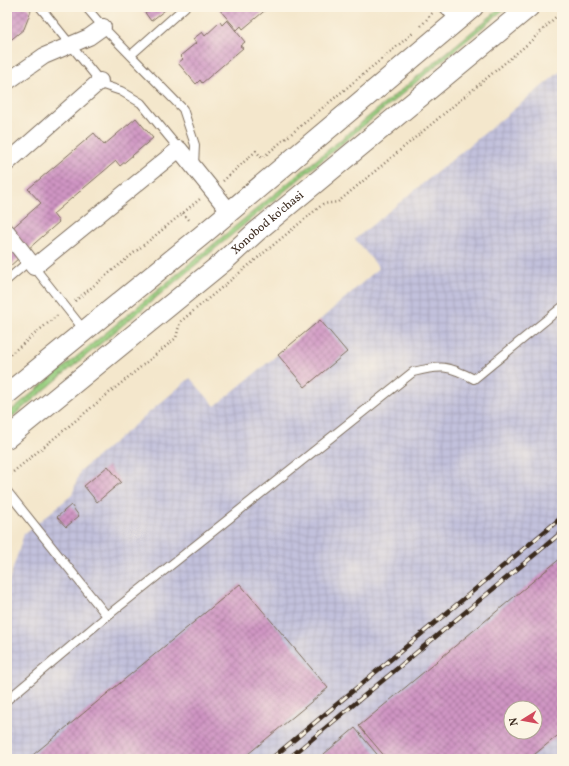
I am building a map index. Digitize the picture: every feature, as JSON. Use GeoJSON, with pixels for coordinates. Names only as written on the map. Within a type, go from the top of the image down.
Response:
{"type":"FeatureCollection","features":[{"type":"Feature","properties":{"kind":"street"},"geometry":{"type":"LineString","coordinates":[[7,394],[201,236],[474,7]]}},
{"type":"Feature","properties":{"kind":"street","name":"Xonobod ko'chasi"},"geometry":{"type":"LineString","coordinates":[[7,438],[223,262],[262,227],[529,7]]}},
{"type":"Feature","properties":{"kind":"street"},"geometry":{"type":"LineString","coordinates":[[7,82],[44,56],[88,37],[103,27]]}},
{"type":"Feature","properties":{"kind":"street"},"geometry":{"type":"LineString","coordinates":[[7,163],[100,81]]}},
{"type":"Feature","properties":{"kind":"street"},"geometry":{"type":"LineString","coordinates":[[7,232],[32,264],[178,149],[229,211]]}},
{"type":"Feature","properties":{"kind":"lane"},"geometry":{"type":"LineString","coordinates":[[40,7],[103,85],[121,91],[140,103],[178,149]]}},
{"type":"Feature","properties":{"kind":"lane"},"geometry":{"type":"LineString","coordinates":[[86,7],[103,27],[183,109],[195,145],[194,168]]}},
{"type":"Feature","properties":{"kind":"lane"},"geometry":{"type":"LineString","coordinates":[[130,55],[185,7]]}},
{"type":"Feature","properties":{"kind":"lane"},"geometry":{"type":"LineString","coordinates":[[443,7],[455,22]]}},
{"type":"Feature","properties":{"kind":"lane"},"geometry":{"type":"LineString","coordinates":[[7,280],[32,264],[84,330]]}},
{"type":"Feature","properties":{"kind":"lane"},"geometry":{"type":"LineString","coordinates":[[7,700],[107,616],[413,372],[437,366],[458,371],[474,379],[562,307]]}},
{"type":"Feature","properties":{"kind":"lane"},"geometry":{"type":"LineString","coordinates":[[7,491],[107,616]]}},
{"type":"Feature","properties":{"kind":"path"},"geometry":{"type":"LineString","coordinates":[[7,357],[212,190],[256,152],[262,158],[423,25],[437,7]]}},
{"type":"Feature","properties":{"kind":"path"},"geometry":{"type":"LineString","coordinates":[[7,476],[176,338],[180,322],[323,204],[338,202],[530,42],[562,11]]}},
{"type":"Feature","properties":{"kind":"path"},"geometry":{"type":"LineString","coordinates":[[183,213],[192,224]]}},
{"type":"Feature","properties":{"kind":"shaded area"},"geometry":{"type":"Polygon","coordinates":[[[562,70],[562,759],[7,759],[7,587],[24,534],[72,495],[80,471],[190,378],[215,406],[320,320],[379,268],[355,239],[562,70]]]}},
{"type":"Feature","properties":{"kind":"green space"},"geometry":{"type":"Polygon","coordinates":[[[502,7],[507,7],[7,421],[7,414],[502,7]]]}},
{"type":"Feature","properties":{"kind":"building"},"geometry":{"type":"Polygon","coordinates":[[[7,7],[28,7],[31,11],[24,29],[7,43],[7,7]]]}},
{"type":"Feature","properties":{"kind":"building"},"geometry":{"type":"Polygon","coordinates":[[[141,7],[169,7],[151,21],[141,7]]]}},
{"type":"Feature","properties":{"kind":"building"},"geometry":{"type":"Polygon","coordinates":[[[221,7],[269,7],[243,29],[241,26],[237,30],[219,9],[221,7]]]}},
{"type":"Feature","properties":{"kind":"building"},"geometry":{"type":"Polygon","coordinates":[[[227,20],[245,42],[240,46],[243,48],[202,83],[200,80],[196,84],[178,63],[183,59],[180,56],[196,43],[193,39],[202,32],[205,36],[220,22],[222,25],[227,20]]]}},
{"type":"Feature","properties":{"kind":"building"},"geometry":{"type":"Polygon","coordinates":[[[136,118],[153,138],[120,166],[116,161],[53,214],[59,222],[27,250],[10,230],[41,203],[28,189],[94,133],[104,145],[136,118]]]}},
{"type":"Feature","properties":{"kind":"building"},"geometry":{"type":"Polygon","coordinates":[[[7,242],[20,257],[7,269],[7,242]]]}},
{"type":"Feature","properties":{"kind":"building"},"geometry":{"type":"Polygon","coordinates":[[[320,320],[347,352],[305,387],[278,355],[320,320]]]}},
{"type":"Feature","properties":{"kind":"building"},"geometry":{"type":"Polygon","coordinates":[[[108,466],[121,482],[97,502],[84,486],[108,466]]]}},
{"type":"Feature","properties":{"kind":"building"},"geometry":{"type":"Polygon","coordinates":[[[71,505],[79,516],[66,527],[57,517],[71,505]]]}},
{"type":"Feature","properties":{"kind":"building"},"geometry":{"type":"Polygon","coordinates":[[[562,557],[562,732],[529,759],[387,759],[359,726],[562,557]]]}},
{"type":"Feature","properties":{"kind":"building"},"geometry":{"type":"Polygon","coordinates":[[[240,584],[328,688],[242,759],[28,759],[240,584]]]}},
{"type":"Feature","properties":{"kind":"building"},"geometry":{"type":"Polygon","coordinates":[[[355,728],[381,759],[318,759],[355,728]]]}},
{"type":"Feature","properties":{"kind":"railway"},"geometry":{"type":"LineString","coordinates":[[271,759],[562,517]]}},
{"type":"Feature","properties":{"kind":"railway"},"geometry":{"type":"LineString","coordinates":[[288,759],[562,532]]}}]}
